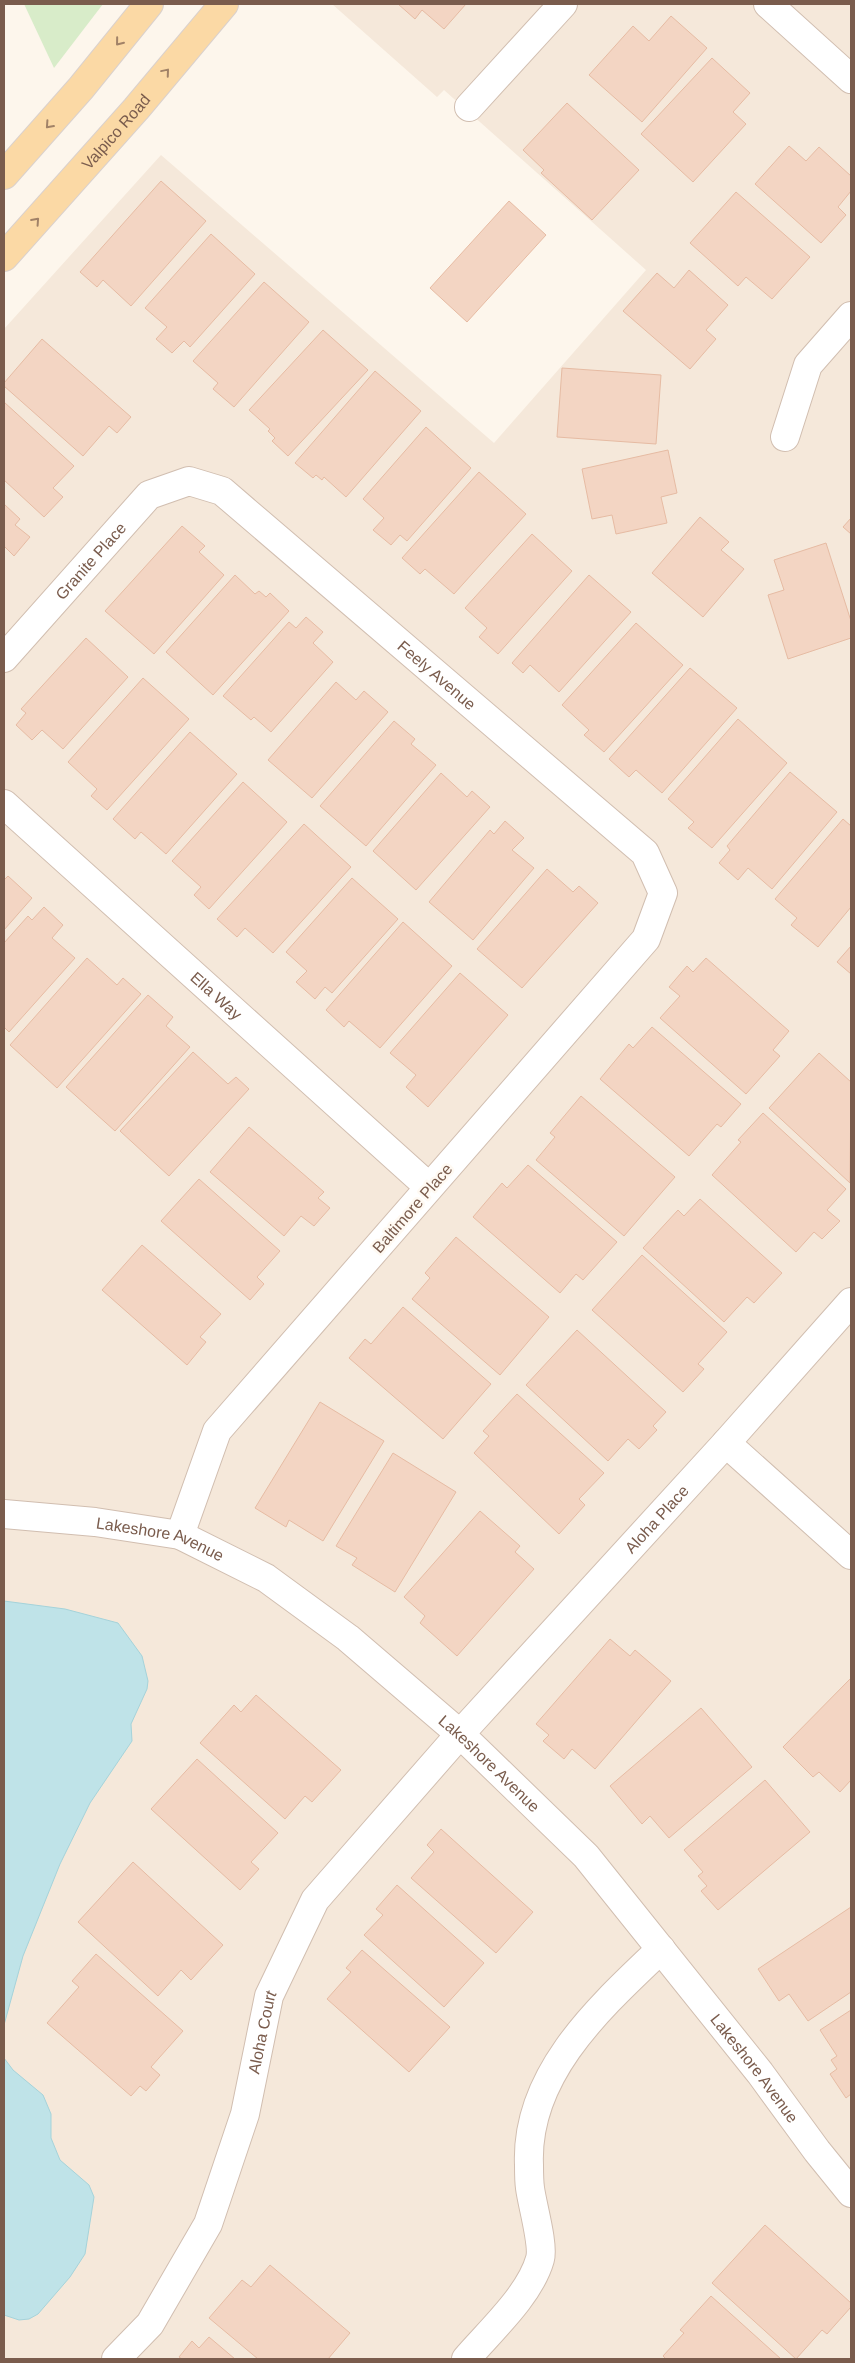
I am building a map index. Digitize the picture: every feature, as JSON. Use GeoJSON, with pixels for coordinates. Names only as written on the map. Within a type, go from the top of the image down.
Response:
{"type":"FeatureCollection","features":[{"type":"Feature","properties":{"kind":"main road"},"geometry":{"type":"LineString","coordinates":[[4,175],[81,88],[149,4]]}},
{"type":"Feature","properties":{"kind":"main road","name":"Valpico Road"},"geometry":{"type":"LineString","coordinates":[[4,257],[130,116],[224,4]]}},
{"type":"Feature","properties":{"kind":"street"},"geometry":{"type":"LineString","coordinates":[[469,107],[563,4]]}},
{"type":"Feature","properties":{"kind":"street"},"geometry":{"type":"LineString","coordinates":[[768,4],[851,79]]}},
{"type":"Feature","properties":{"kind":"street"},"geometry":{"type":"LineString","coordinates":[[785,437],[808,365],[851,316]]}},
{"type":"Feature","properties":{"kind":"street","name":"Granite Place"},"geometry":{"type":"LineString","coordinates":[[4,658],[149,495],[189,481]]}},
{"type":"Feature","properties":{"kind":"street","name":"Feely Avenue"},"geometry":{"type":"LineString","coordinates":[[189,481],[222,491],[644,853],[663,893]]}},
{"type":"Feature","properties":{"kind":"street","name":"Ella Way"},"geometry":{"type":"LineString","coordinates":[[4,804],[429,1188]]}},
{"type":"Feature","properties":{"kind":"street","name":"Baltimore Place"},"geometry":{"type":"LineString","coordinates":[[180,1535],[218,1431],[646,939],[663,893]]}},
{"type":"Feature","properties":{"kind":"street","name":"Aloha Place"},"geometry":{"type":"LineString","coordinates":[[460,1734],[726,1443],[851,1302]]}},
{"type":"Feature","properties":{"kind":"street"},"geometry":{"type":"LineString","coordinates":[[726,1443],[851,1555]]}},
{"type":"Feature","properties":{"kind":"street","name":"Lakeshore Avenue"},"geometry":{"type":"LineString","coordinates":[[4,1514],[95,1522],[180,1535],[266,1578],[348,1638],[460,1734],[586,1856],[851,2193]]}},
{"type":"Feature","properties":{"kind":"street","name":"Aloha Court"},"geometry":{"type":"LineString","coordinates":[[116,2359],[150,2324],[208,2224],[244,2114],[269,1996],[315,1900],[460,1734]]}},
{"type":"Feature","properties":{"kind":"street"},"geometry":{"type":"LineString","coordinates":[[466,2359],[524,2291],[541,2258],[529,2186],[528,2146],[540,2100],[562,2056],[596,2011],[661,1949]]}},
{"type":"Feature","properties":{"kind":"shaded area"},"geometry":{"type":"Polygon","coordinates":[[[332,4],[851,4],[851,2359],[4,2359],[4,329],[161,155],[494,443],[646,270],[444,90],[437,97],[332,4]]]}},
{"type":"Feature","properties":{"kind":"green space"},"geometry":{"type":"Polygon","coordinates":[[[24,4],[103,4],[54,68],[24,4]]]}},
{"type":"Feature","properties":{"kind":"water"},"geometry":{"type":"Polygon","coordinates":[[[4,1601],[65,1609],[118,1623],[142,1656],[148,1681],[147,1689],[131,1724],[132,1741],[90,1803],[60,1864],[23,1956],[4,2025],[4,1601]]]}},
{"type":"Feature","properties":{"kind":"water"},"geometry":{"type":"Polygon","coordinates":[[[4,2058],[13,2070],[43,2095],[51,2114],[51,2138],[60,2160],[89,2185],[94,2197],[85,2254],[70,2277],[38,2314],[29,2319],[19,2320],[4,2315],[4,2058]]]}},
{"type":"Feature","properties":{"kind":"building"},"geometry":{"type":"Polygon","coordinates":[[[398,4],[466,4],[444,29],[422,10],[415,19],[398,4]]]}},
{"type":"Feature","properties":{"kind":"building"},"geometry":{"type":"Polygon","coordinates":[[[671,16],[707,48],[642,122],[589,75],[633,26],[649,41],[671,16]]]}},
{"type":"Feature","properties":{"kind":"building"},"geometry":{"type":"Polygon","coordinates":[[[712,58],[750,93],[733,112],[746,124],[693,182],[641,134],[712,58]]]}},
{"type":"Feature","properties":{"kind":"building"},"geometry":{"type":"Polygon","coordinates":[[[567,103],[639,170],[592,220],[541,173],[544,170],[523,150],[567,103]]]}},
{"type":"Feature","properties":{"kind":"building"},"geometry":{"type":"Polygon","coordinates":[[[789,146],[806,161],[819,147],[851,176],[851,191],[838,207],[846,215],[821,243],[755,184],[789,146]]]}},
{"type":"Feature","properties":{"kind":"building"},"geometry":{"type":"Polygon","coordinates":[[[161,181],[206,221],[131,306],[103,280],[97,287],[80,272],[161,181]]]}},
{"type":"Feature","properties":{"kind":"building"},"geometry":{"type":"Polygon","coordinates":[[[736,192],[810,257],[772,299],[746,277],[738,286],[690,243],[736,192]]]}},
{"type":"Feature","properties":{"kind":"building"},"geometry":{"type":"Polygon","coordinates":[[[509,201],[546,235],[467,322],[430,288],[509,201]]]}},
{"type":"Feature","properties":{"kind":"building"},"geometry":{"type":"Polygon","coordinates":[[[211,234],[255,274],[190,347],[184,341],[172,353],[156,339],[167,327],[145,308],[211,234]]]}},
{"type":"Feature","properties":{"kind":"building"},"geometry":{"type":"Polygon","coordinates":[[[689,270],[728,305],[706,330],[716,339],[690,369],[623,311],[657,273],[674,288],[689,270]]]}},
{"type":"Feature","properties":{"kind":"building"},"geometry":{"type":"Polygon","coordinates":[[[264,282],[309,322],[234,407],[213,389],[218,383],[193,361],[264,282]]]}},
{"type":"Feature","properties":{"kind":"building"},"geometry":{"type":"Polygon","coordinates":[[[323,330],[368,370],[288,456],[272,441],[275,438],[268,431],[270,429],[249,410],[323,330]]]}},
{"type":"Feature","properties":{"kind":"building"},"geometry":{"type":"Polygon","coordinates":[[[42,339],[131,417],[117,433],[109,426],[83,456],[4,386],[4,383],[42,339]]]}},
{"type":"Feature","properties":{"kind":"building"},"geometry":{"type":"Polygon","coordinates":[[[562,368],[661,375],[656,444],[557,437],[562,368]]]}},
{"type":"Feature","properties":{"kind":"building"},"geometry":{"type":"Polygon","coordinates":[[[375,371],[421,411],[346,497],[324,477],[322,480],[316,475],[313,478],[295,463],[375,371]]]}},
{"type":"Feature","properties":{"kind":"building"},"geometry":{"type":"Polygon","coordinates":[[[4,402],[74,466],[53,488],[63,497],[44,517],[4,480],[4,402]]]}},
{"type":"Feature","properties":{"kind":"building"},"geometry":{"type":"Polygon","coordinates":[[[426,427],[471,468],[407,541],[400,535],[391,545],[373,530],[384,518],[363,499],[426,427]]]}},
{"type":"Feature","properties":{"kind":"building"},"geometry":{"type":"Polygon","coordinates":[[[668,450],[677,493],[661,497],[667,523],[616,534],[612,515],[592,519],[582,469],[668,450]]]}},
{"type":"Feature","properties":{"kind":"building"},"geometry":{"type":"Polygon","coordinates":[[[479,472],[526,514],[454,594],[425,569],[420,574],[402,558],[479,472]]]}},
{"type":"Feature","properties":{"kind":"building"},"geometry":{"type":"Polygon","coordinates":[[[4,504],[20,519],[15,525],[30,537],[14,556],[4,546],[4,504]]]}},
{"type":"Feature","properties":{"kind":"building"},"geometry":{"type":"Polygon","coordinates":[[[700,517],[729,542],[721,550],[744,569],[703,617],[652,573],[700,517]]]}},
{"type":"Feature","properties":{"kind":"building"},"geometry":{"type":"Polygon","coordinates":[[[851,518],[851,534],[843,527],[851,518]]]}},
{"type":"Feature","properties":{"kind":"building"},"geometry":{"type":"Polygon","coordinates":[[[182,526],[205,546],[199,552],[224,575],[154,654],[105,611],[182,526]]]}},
{"type":"Feature","properties":{"kind":"building"},"geometry":{"type":"Polygon","coordinates":[[[532,534],[572,571],[498,654],[479,637],[487,628],[465,608],[532,534]]]}},
{"type":"Feature","properties":{"kind":"building"},"geometry":{"type":"Polygon","coordinates":[[[826,543],[851,621],[851,638],[788,659],[768,595],[784,590],[774,560],[826,543]]]}},
{"type":"Feature","properties":{"kind":"building"},"geometry":{"type":"Polygon","coordinates":[[[235,575],[255,594],[259,591],[266,597],[270,593],[289,611],[213,695],[166,652],[235,575]]]}},
{"type":"Feature","properties":{"kind":"building"},"geometry":{"type":"Polygon","coordinates":[[[589,575],[631,612],[559,692],[530,665],[523,673],[512,663],[589,575]]]}},
{"type":"Feature","properties":{"kind":"building"},"geometry":{"type":"Polygon","coordinates":[[[306,617],[323,632],[313,643],[333,662],[271,732],[254,717],[251,720],[223,696],[289,622],[296,628],[306,617]]]}},
{"type":"Feature","properties":{"kind":"building"},"geometry":{"type":"Polygon","coordinates":[[[636,623],[683,665],[604,752],[584,735],[589,730],[562,705],[636,623]]]}},
{"type":"Feature","properties":{"kind":"building"},"geometry":{"type":"Polygon","coordinates":[[[86,638],[128,677],[63,749],[42,730],[32,740],[16,725],[26,713],[21,709],[86,638]]]}},
{"type":"Feature","properties":{"kind":"building"},"geometry":{"type":"Polygon","coordinates":[[[690,668],[737,708],[662,793],[636,770],[629,777],[609,759],[690,668]]]}},
{"type":"Feature","properties":{"kind":"building"},"geometry":{"type":"Polygon","coordinates":[[[143,678],[189,719],[107,810],[91,796],[97,789],[68,762],[143,678]]]}},
{"type":"Feature","properties":{"kind":"building"},"geometry":{"type":"Polygon","coordinates":[[[336,682],[356,700],[364,691],[388,712],[312,798],[268,760],[336,682]]]}},
{"type":"Feature","properties":{"kind":"building"},"geometry":{"type":"Polygon","coordinates":[[[738,719],[787,763],[712,848],[688,828],[694,822],[668,799],[738,719]]]}},
{"type":"Feature","properties":{"kind":"building"},"geometry":{"type":"Polygon","coordinates":[[[394,721],[415,739],[411,744],[436,765],[366,846],[320,806],[394,721]]]}},
{"type":"Feature","properties":{"kind":"building"},"geometry":{"type":"Polygon","coordinates":[[[190,732],[237,774],[166,854],[141,832],[135,839],[113,819],[190,732]]]}},
{"type":"Feature","properties":{"kind":"building"},"geometry":{"type":"Polygon","coordinates":[[[790,772],[837,812],[772,889],[748,868],[738,880],[719,863],[730,850],[727,846],[790,772]]]}},
{"type":"Feature","properties":{"kind":"building"},"geometry":{"type":"Polygon","coordinates":[[[441,773],[467,797],[472,791],[490,807],[416,890],[373,851],[441,773]]]}},
{"type":"Feature","properties":{"kind":"building"},"geometry":{"type":"Polygon","coordinates":[[[243,782],[287,822],[209,909],[194,895],[201,887],[172,861],[243,782]]]}},
{"type":"Feature","properties":{"kind":"building"},"geometry":{"type":"Polygon","coordinates":[[[843,819],[851,826],[851,907],[818,947],[791,925],[797,918],[775,899],[843,819]]]}},
{"type":"Feature","properties":{"kind":"building"},"geometry":{"type":"Polygon","coordinates":[[[505,821],[524,838],[512,850],[534,868],[473,940],[429,902],[490,830],[494,834],[505,821]]]}},
{"type":"Feature","properties":{"kind":"building"},"geometry":{"type":"Polygon","coordinates":[[[304,824],[351,867],[273,953],[245,928],[237,937],[217,919],[304,824]]]}},
{"type":"Feature","properties":{"kind":"building"},"geometry":{"type":"Polygon","coordinates":[[[547,869],[573,892],[579,886],[598,903],[522,988],[477,949],[547,869]]]}},
{"type":"Feature","properties":{"kind":"building"},"geometry":{"type":"Polygon","coordinates":[[[8,876],[32,898],[4,930],[4,880],[8,876]]]}},
{"type":"Feature","properties":{"kind":"building"},"geometry":{"type":"Polygon","coordinates":[[[352,878],[398,919],[332,993],[325,987],[315,999],[296,982],[307,971],[286,952],[352,878]]]}},
{"type":"Feature","properties":{"kind":"building"},"geometry":{"type":"Polygon","coordinates":[[[44,907],[63,925],[52,938],[75,958],[9,1032],[4,1027],[4,943],[28,916],[32,920],[44,907]]]}},
{"type":"Feature","properties":{"kind":"building"},"geometry":{"type":"Polygon","coordinates":[[[403,922],[452,966],[380,1048],[349,1021],[344,1027],[326,1010],[403,922]]]}},
{"type":"Feature","properties":{"kind":"building"},"geometry":{"type":"Polygon","coordinates":[[[851,946],[851,974],[837,962],[851,946]]]}},
{"type":"Feature","properties":{"kind":"building"},"geometry":{"type":"Polygon","coordinates":[[[87,958],[117,985],[123,978],[141,994],[57,1088],[10,1045],[87,958]]]}},
{"type":"Feature","properties":{"kind":"building"},"geometry":{"type":"Polygon","coordinates":[[[706,958],[789,1031],[773,1050],[780,1056],[746,1094],[660,1018],[680,996],[669,987],[687,966],[693,972],[706,958]]]}},
{"type":"Feature","properties":{"kind":"building"},"geometry":{"type":"Polygon","coordinates":[[[460,973],[508,1015],[428,1107],[406,1087],[416,1075],[390,1053],[460,973]]]}},
{"type":"Feature","properties":{"kind":"building"},"geometry":{"type":"Polygon","coordinates":[[[148,995],[173,1017],[166,1026],[190,1047],[115,1131],[66,1087],[148,995]]]}},
{"type":"Feature","properties":{"kind":"building"},"geometry":{"type":"Polygon","coordinates":[[[652,1027],[741,1104],[721,1127],[717,1124],[689,1156],[600,1079],[629,1044],[633,1048],[652,1027]]]}},
{"type":"Feature","properties":{"kind":"building"},"geometry":{"type":"Polygon","coordinates":[[[193,1052],[228,1084],[236,1077],[249,1089],[169,1176],[120,1131],[193,1052]]]}},
{"type":"Feature","properties":{"kind":"building"},"geometry":{"type":"Polygon","coordinates":[[[819,1053],[851,1082],[850,1183],[769,1108],[819,1053]]]}},
{"type":"Feature","properties":{"kind":"building"},"geometry":{"type":"Polygon","coordinates":[[[581,1096],[675,1177],[624,1236],[536,1160],[555,1137],[550,1133],[581,1096]]]}},
{"type":"Feature","properties":{"kind":"building"},"geometry":{"type":"Polygon","coordinates":[[[763,1113],[846,1189],[827,1210],[840,1221],[822,1239],[814,1232],[796,1252],[712,1175],[741,1142],[738,1140],[763,1113]]]}},
{"type":"Feature","properties":{"kind":"building"},"geometry":{"type":"Polygon","coordinates":[[[249,1127],[324,1192],[318,1198],[330,1208],[314,1226],[301,1216],[284,1236],[210,1172],[249,1127]]]}},
{"type":"Feature","properties":{"kind":"building"},"geometry":{"type":"Polygon","coordinates":[[[528,1165],[617,1242],[583,1280],[576,1274],[560,1293],[473,1217],[502,1183],[507,1188],[528,1165]]]}},
{"type":"Feature","properties":{"kind":"building"},"geometry":{"type":"Polygon","coordinates":[[[199,1179],[280,1251],[257,1277],[264,1284],[250,1300],[161,1221],[199,1179]]]}},
{"type":"Feature","properties":{"kind":"building"},"geometry":{"type":"Polygon","coordinates":[[[700,1199],[782,1273],[754,1303],[747,1297],[724,1322],[643,1248],[678,1210],[684,1216],[700,1199]]]}},
{"type":"Feature","properties":{"kind":"building"},"geometry":{"type":"Polygon","coordinates":[[[456,1237],[549,1317],[500,1375],[412,1299],[430,1278],[425,1273],[456,1237]]]}},
{"type":"Feature","properties":{"kind":"building"},"geometry":{"type":"Polygon","coordinates":[[[142,1245],[221,1314],[200,1337],[206,1342],[187,1365],[102,1290],[142,1245]]]}},
{"type":"Feature","properties":{"kind":"building"},"geometry":{"type":"Polygon","coordinates":[[[642,1255],[727,1332],[698,1364],[704,1369],[683,1392],[592,1310],[642,1255]]]}},
{"type":"Feature","properties":{"kind":"building"},"geometry":{"type":"Polygon","coordinates":[[[403,1307],[491,1384],[443,1439],[349,1358],[365,1339],[371,1344],[403,1307]]]}},
{"type":"Feature","properties":{"kind":"building"},"geometry":{"type":"Polygon","coordinates":[[[577,1330],[666,1412],[653,1426],[657,1430],[639,1449],[628,1439],[608,1461],[526,1385],[577,1330]]]}},
{"type":"Feature","properties":{"kind":"building"},"geometry":{"type":"Polygon","coordinates":[[[517,1394],[604,1473],[579,1499],[585,1505],[559,1534],[474,1453],[489,1436],[483,1431],[517,1394]]]}},
{"type":"Feature","properties":{"kind":"building"},"geometry":{"type":"Polygon","coordinates":[[[320,1402],[384,1441],[323,1541],[289,1520],[286,1527],[255,1508],[320,1402]]]}},
{"type":"Feature","properties":{"kind":"building"},"geometry":{"type":"Polygon","coordinates":[[[393,1453],[456,1492],[395,1592],[352,1565],[357,1558],[336,1546],[393,1453]]]}},
{"type":"Feature","properties":{"kind":"building"},"geometry":{"type":"Polygon","coordinates":[[[480,1511],[520,1546],[515,1552],[534,1569],[457,1656],[420,1623],[425,1616],[404,1597],[480,1511]]]}},
{"type":"Feature","properties":{"kind":"building"},"geometry":{"type":"Polygon","coordinates":[[[610,1639],[630,1656],[635,1650],[671,1681],[595,1769],[572,1749],[564,1759],[543,1741],[549,1735],[536,1724],[610,1639]]]}},
{"type":"Feature","properties":{"kind":"building"},"geometry":{"type":"Polygon","coordinates":[[[851,1678],[851,1780],[840,1792],[819,1772],[813,1777],[783,1747],[851,1678]]]}},
{"type":"Feature","properties":{"kind":"building"},"geometry":{"type":"Polygon","coordinates":[[[256,1695],[341,1770],[312,1802],[305,1796],[285,1819],[200,1743],[234,1705],[241,1712],[256,1695]]]}},
{"type":"Feature","properties":{"kind":"building"},"geometry":{"type":"Polygon","coordinates":[[[701,1708],[752,1767],[669,1838],[650,1816],[642,1824],[610,1786],[701,1708]]]}},
{"type":"Feature","properties":{"kind":"building"},"geometry":{"type":"Polygon","coordinates":[[[197,1759],[278,1833],[251,1862],[259,1869],[240,1890],[151,1809],[197,1759]]]}},
{"type":"Feature","properties":{"kind":"building"},"geometry":{"type":"Polygon","coordinates":[[[765,1780],[810,1832],[718,1910],[701,1891],[707,1886],[698,1876],[703,1872],[684,1850],[765,1780]]]}},
{"type":"Feature","properties":{"kind":"building"},"geometry":{"type":"Polygon","coordinates":[[[441,1829],[533,1912],[496,1953],[411,1878],[434,1852],[427,1845],[441,1829]]]}},
{"type":"Feature","properties":{"kind":"building"},"geometry":{"type":"Polygon","coordinates":[[[133,1862],[223,1945],[191,1980],[181,1970],[158,1996],[78,1922],[133,1862]]]}},
{"type":"Feature","properties":{"kind":"building"},"geometry":{"type":"Polygon","coordinates":[[[397,1885],[484,1963],[444,2007],[364,1935],[383,1915],[376,1909],[397,1885]]]}},
{"type":"Feature","properties":{"kind":"building"},"geometry":{"type":"Polygon","coordinates":[[[851,1907],[851,1992],[808,2021],[789,1994],[779,2001],[758,1969],[851,1907]]]}},
{"type":"Feature","properties":{"kind":"building"},"geometry":{"type":"Polygon","coordinates":[[[362,1950],[450,2027],[409,2072],[327,1999],[351,1972],[346,1968],[362,1950]]]}},
{"type":"Feature","properties":{"kind":"building"},"geometry":{"type":"Polygon","coordinates":[[[96,1954],[183,2031],[151,2067],[160,2075],[146,2091],[140,2086],[131,2096],[47,2023],[79,1987],[72,1981],[96,1954]]]}},
{"type":"Feature","properties":{"kind":"building"},"geometry":{"type":"Polygon","coordinates":[[[851,2010],[851,2094],[846,2098],[830,2074],[837,2069],[831,2060],[837,2056],[820,2030],[851,2010]]]}},
{"type":"Feature","properties":{"kind":"building"},"geometry":{"type":"Polygon","coordinates":[[[765,2225],[851,2303],[851,2307],[827,2334],[822,2330],[796,2359],[712,2283],[765,2225]]]}},
{"type":"Feature","properties":{"kind":"building"},"geometry":{"type":"Polygon","coordinates":[[[270,2265],[350,2333],[328,2359],[258,2359],[209,2318],[242,2280],[251,2287],[270,2265]]]}},
{"type":"Feature","properties":{"kind":"building"},"geometry":{"type":"Polygon","coordinates":[[[711,2296],[781,2359],[666,2359],[663,2356],[684,2333],[680,2330],[711,2296]]]}},
{"type":"Feature","properties":{"kind":"building"},"geometry":{"type":"Polygon","coordinates":[[[209,2337],[235,2359],[182,2359],[179,2357],[192,2341],[199,2348],[209,2337]]]}}]}
